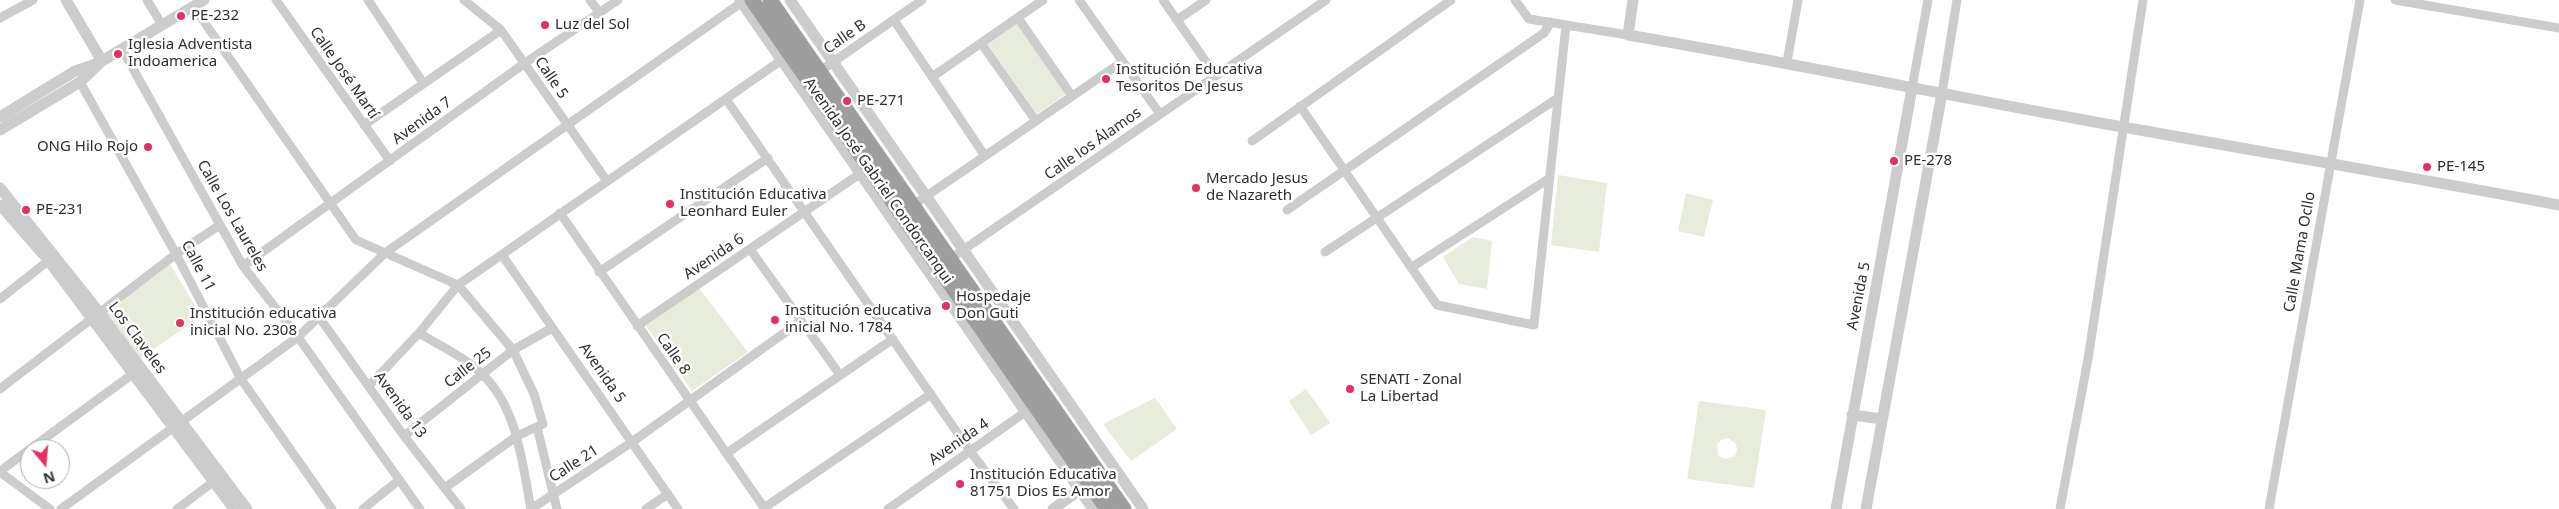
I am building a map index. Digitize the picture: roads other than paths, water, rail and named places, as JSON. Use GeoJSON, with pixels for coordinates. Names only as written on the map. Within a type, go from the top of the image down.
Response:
{"type":"FeatureCollection","features":[{"type":"Feature","properties":{"kind":"highway","name":"Avenida José Gabriel Condorcanqui"},"geometry":{"type":"LineString","coordinates":[[770,0],[869,168],[1029,409],[1089,483],[1107,509]]}},
{"type":"Feature","properties":{"kind":"highway","name":"Avenida José Gabriel Condorcanqui"},"geometry":{"type":"LineString","coordinates":[[745,1],[786,57],[814,76]]}},
{"type":"Feature","properties":{"kind":"highway","name":"Avenida José Gabriel Condorcanqui"},"geometry":{"type":"LineString","coordinates":[[869,168],[912,206],[950,259],[1046,397],[1089,483],[1124,509]]}},
{"type":"Feature","properties":{"kind":"street"},"geometry":{"type":"LineString","coordinates":[[0,18],[33,0]]}},
{"type":"Feature","properties":{"kind":"street"},"geometry":{"type":"LineString","coordinates":[[66,0],[102,61]]}},
{"type":"Feature","properties":{"kind":"street"},"geometry":{"type":"LineString","coordinates":[[147,0],[162,25]]}},
{"type":"Feature","properties":{"kind":"street"},"geometry":{"type":"LineString","coordinates":[[0,117],[75,72],[102,61],[204,0]]}},
{"type":"Feature","properties":{"kind":"street","name":"Calle José Martí"},"geometry":{"type":"LineString","coordinates":[[276,0],[390,161]]}},
{"type":"Feature","properties":{"kind":"street"},"geometry":{"type":"LineString","coordinates":[[368,0],[423,83]]}},
{"type":"Feature","properties":{"kind":"street","name":"Calle 5"},"geometry":{"type":"LineString","coordinates":[[464,0],[501,30],[607,181]]}},
{"type":"Feature","properties":{"kind":"street"},"geometry":{"type":"LineString","coordinates":[[590,0],[600,12]]}},
{"type":"Feature","properties":{"kind":"street","name":"Avenida 7"},"geometry":{"type":"LineString","coordinates":[[242,266],[525,63],[618,0]]}},
{"type":"Feature","properties":{"kind":"street","name":"Avenida José Gabriel Condorcanqui"},"geometry":{"type":"LineString","coordinates":[[790,0],[1143,509]]}},
{"type":"Feature","properties":{"kind":"street","name":"Calle B"},"geometry":{"type":"LineString","coordinates":[[814,76],[922,0]]}},
{"type":"Feature","properties":{"kind":"street"},"geometry":{"type":"LineString","coordinates":[[932,77],[1043,0]]}},
{"type":"Feature","properties":{"kind":"street"},"geometry":{"type":"LineString","coordinates":[[1079,0],[1160,114]]}},
{"type":"Feature","properties":{"kind":"street"},"geometry":{"type":"LineString","coordinates":[[1163,0],[1216,76]]}},
{"type":"Feature","properties":{"kind":"street"},"geometry":{"type":"LineString","coordinates":[[1177,20],[1206,0]]}},
{"type":"Feature","properties":{"kind":"street","name":"Calle los Álamos"},"geometry":{"type":"LineString","coordinates":[[950,259],[1326,0]]}},
{"type":"Feature","properties":{"kind":"street"},"geometry":{"type":"LineString","coordinates":[[1252,141],[1451,0]]}},
{"type":"Feature","properties":{"kind":"street"},"geometry":{"type":"LineString","coordinates":[[1515,0],[1529,18],[1787,62],[1912,88],[2123,127],[2330,162],[2559,205]]}},
{"type":"Feature","properties":{"kind":"street"},"geometry":{"type":"LineString","coordinates":[[1628,35],[1633,0]]}},
{"type":"Feature","properties":{"kind":"street"},"geometry":{"type":"LineString","coordinates":[[1787,62],[1798,0]]}},
{"type":"Feature","properties":{"kind":"street"},"geometry":{"type":"LineString","coordinates":[[1912,88],[1928,0]]}},
{"type":"Feature","properties":{"kind":"street"},"geometry":{"type":"LineString","coordinates":[[1866,509],[1942,93],[1957,0]]}},
{"type":"Feature","properties":{"kind":"street"},"geometry":{"type":"LineString","coordinates":[[2060,509],[2088,359],[2143,0]]}},
{"type":"Feature","properties":{"kind":"street","name":"Calle Mama Ocllo"},"geometry":{"type":"LineString","coordinates":[[2268,509],[2360,0]]}},
{"type":"Feature","properties":{"kind":"street"},"geometry":{"type":"LineString","coordinates":[[2395,0],[2559,28]]}},
{"type":"Feature","properties":{"kind":"street"},"geometry":{"type":"LineString","coordinates":[[61,509],[298,337],[384,253],[745,1]]}},
{"type":"Feature","properties":{"kind":"street"},"geometry":{"type":"LineString","coordinates":[[193,6],[356,240],[458,285],[513,350],[534,394],[544,424],[517,436],[446,487]]}},
{"type":"Feature","properties":{"kind":"street"},"geometry":{"type":"LineString","coordinates":[[1018,18],[1072,96]]}},
{"type":"Feature","properties":{"kind":"street"},"geometry":{"type":"LineString","coordinates":[[894,20],[985,156]]}},
{"type":"Feature","properties":{"kind":"street"},"geometry":{"type":"LineString","coordinates":[[1287,210],[1544,32],[1551,22]]}},
{"type":"Feature","properties":{"kind":"street"},"geometry":{"type":"LineString","coordinates":[[1300,106],[1437,305],[1534,324],[1566,25]]}},
{"type":"Feature","properties":{"kind":"street"},"geometry":{"type":"LineString","coordinates":[[364,125],[501,30]]}},
{"type":"Feature","properties":{"kind":"street"},"geometry":{"type":"LineString","coordinates":[[981,43],[1036,121]]}},
{"type":"Feature","properties":{"kind":"street","name":"Calle Los Laureles"},"geometry":{"type":"LineString","coordinates":[[122,49],[242,266],[298,337],[420,509]]}},
{"type":"Feature","properties":{"kind":"street"},"geometry":{"type":"LineString","coordinates":[[369,386],[419,333],[458,285],[786,57]]}},
{"type":"Feature","properties":{"kind":"street","name":"Avenida José Gabriel Condorcanqui"},"geometry":{"type":"LineString","coordinates":[[786,57],[869,168]]}},
{"type":"Feature","properties":{"kind":"street"},"geometry":{"type":"LineString","coordinates":[[0,130],[80,82],[102,61]]}},
{"type":"Feature","properties":{"kind":"street"},"geometry":{"type":"LineString","coordinates":[[912,206],[1122,62]]}},
{"type":"Feature","properties":{"kind":"street","name":"Calle 11"},"geometry":{"type":"LineString","coordinates":[[80,82],[176,254],[241,379],[332,509]]}},
{"type":"Feature","properties":{"kind":"street","name":"Avenida 5"},"geometry":{"type":"LineString","coordinates":[[1836,509],[1912,88]]}},
{"type":"Feature","properties":{"kind":"street"},"geometry":{"type":"LineString","coordinates":[[1325,252],[1558,98]]}},
{"type":"Feature","properties":{"kind":"street"},"geometry":{"type":"LineString","coordinates":[[726,99],[970,451],[1014,509]]}},
{"type":"Feature","properties":{"kind":"street"},"geometry":{"type":"LineString","coordinates":[[599,272],[768,158]]}},
{"type":"Feature","properties":{"kind":"street","name":"Avenida 6"},"geometry":{"type":"LineString","coordinates":[[637,326],[869,168]]}},
{"type":"Feature","properties":{"kind":"street"},"geometry":{"type":"LineString","coordinates":[[1412,267],[1550,178]]}},
{"type":"Feature","properties":{"kind":"street","name":"Los Claveles"},"geometry":{"type":"LineString","coordinates":[[0,188],[4,208],[51,258],[95,314],[177,426],[213,482],[234,509]]}},
{"type":"Feature","properties":{"kind":"street","name":"Calle 8"},"geometry":{"type":"LineString","coordinates":[[560,213],[599,272],[765,508]]}},
{"type":"Feature","properties":{"kind":"street"},"geometry":{"type":"LineString","coordinates":[[0,389],[95,314],[176,254],[220,225]]}},
{"type":"Feature","properties":{"kind":"street"},"geometry":{"type":"LineString","coordinates":[[750,249],[840,375]]}},
{"type":"Feature","properties":{"kind":"street","name":"Avenida 5"},"geometry":{"type":"LineString","coordinates":[[502,256],[678,509]]}},
{"type":"Feature","properties":{"kind":"street"},"geometry":{"type":"LineString","coordinates":[[0,299],[51,258]]}},
{"type":"Feature","properties":{"kind":"street","name":"Avenida 13"},"geometry":{"type":"LineString","coordinates":[[319,317],[404,436],[446,487],[461,509]]}},
{"type":"Feature","properties":{"kind":"street","name":"Calle 21"},"geometry":{"type":"LineString","coordinates":[[531,509],[632,442],[801,320]]}},
{"type":"Feature","properties":{"kind":"street","name":"Calle 25"},"geometry":{"type":"LineString","coordinates":[[404,436],[513,350],[552,328]]}},
{"type":"Feature","properties":{"kind":"street"},"geometry":{"type":"LineString","coordinates":[[419,333],[468,362],[483,375],[503,400],[517,436],[531,509]]}},
{"type":"Feature","properties":{"kind":"street"},"geometry":{"type":"LineString","coordinates":[[727,453],[892,339]]}},
{"type":"Feature","properties":{"kind":"street"},"geometry":{"type":"LineString","coordinates":[[50,509],[0,471],[137,371]]}},
{"type":"Feature","properties":{"kind":"street"},"geometry":{"type":"LineString","coordinates":[[765,508],[931,394]]}},
{"type":"Feature","properties":{"kind":"street","name":"Avenida 4"},"geometry":{"type":"LineString","coordinates":[[888,509],[1046,397]]}},
{"type":"Feature","properties":{"kind":"street"},"geometry":{"type":"LineString","coordinates":[[1852,415],[1882,419]]}},
{"type":"Feature","properties":{"kind":"street","name":"Los Claveles"},"geometry":{"type":"LineString","coordinates":[[177,426],[247,509]]}},
{"type":"Feature","properties":{"kind":"street"},"geometry":{"type":"LineString","coordinates":[[537,427],[557,509]]}},
{"type":"Feature","properties":{"kind":"street"},"geometry":{"type":"LineString","coordinates":[[363,509],[399,480]]}},
{"type":"Feature","properties":{"kind":"street"},"geometry":{"type":"LineString","coordinates":[[178,509],[213,482]]}},
{"type":"Feature","properties":{"kind":"street"},"geometry":{"type":"LineString","coordinates":[[1053,509],[1089,483]]}},
{"type":"Feature","properties":{"kind":"street","name":"Avenida José Gabriel Condorcanqui"},"geometry":{"type":"LineString","coordinates":[[1089,483],[1093,509]]}},
{"type":"Feature","properties":{"kind":"street"},"geometry":{"type":"LineString","coordinates":[[646,509],[668,494]]}},
{"type":"Feature","properties":{"kind":"place","name":"PE-232"},"geometry":{"type":"Point","coordinates":[181,16]}},
{"type":"Feature","properties":{"kind":"place","name":"Luz del Sol"},"geometry":{"type":"Point","coordinates":[545,25]}},
{"type":"Feature","properties":{"kind":"place","name":"Iglesia Adventista Indoamerica"},"geometry":{"type":"Point","coordinates":[118,54]}},
{"type":"Feature","properties":{"kind":"place","name":"Institución Educativa Tesoritos De Jesus"},"geometry":{"type":"Point","coordinates":[1106,79]}},
{"type":"Feature","properties":{"kind":"place","name":"PE-271"},"geometry":{"type":"Point","coordinates":[847,101]}},
{"type":"Feature","properties":{"kind":"place","name":"ONG Hilo Rojo"},"geometry":{"type":"Point","coordinates":[148,147]}},
{"type":"Feature","properties":{"kind":"place","name":"PE-278"},"geometry":{"type":"Point","coordinates":[1894,161]}},
{"type":"Feature","properties":{"kind":"place","name":"PE-145"},"geometry":{"type":"Point","coordinates":[2427,167]}},
{"type":"Feature","properties":{"kind":"place","name":"Mercado Jesus de Nazareth"},"geometry":{"type":"Point","coordinates":[1196,188]}},
{"type":"Feature","properties":{"kind":"place","name":"Institución Educativa Leonhard Euler"},"geometry":{"type":"Point","coordinates":[670,204]}},
{"type":"Feature","properties":{"kind":"place","name":"PE-231"},"geometry":{"type":"Point","coordinates":[26,210]}},
{"type":"Feature","properties":{"kind":"place","name":"Hospedaje Don Guti"},"geometry":{"type":"Point","coordinates":[946,306]}},
{"type":"Feature","properties":{"kind":"place","name":"Institución educativa inicial No. 1784"},"geometry":{"type":"Point","coordinates":[775,320]}},
{"type":"Feature","properties":{"kind":"place","name":"Institución educativa inicial No. 2308"},"geometry":{"type":"Point","coordinates":[180,323]}},
{"type":"Feature","properties":{"kind":"place","name":"SENATI - Zonal La Libertad"},"geometry":{"type":"Point","coordinates":[1350,389]}},
{"type":"Feature","properties":{"kind":"place","name":"Institución Educativa 81751 Dios Es Amor"},"geometry":{"type":"Point","coordinates":[960,484]}}]}
